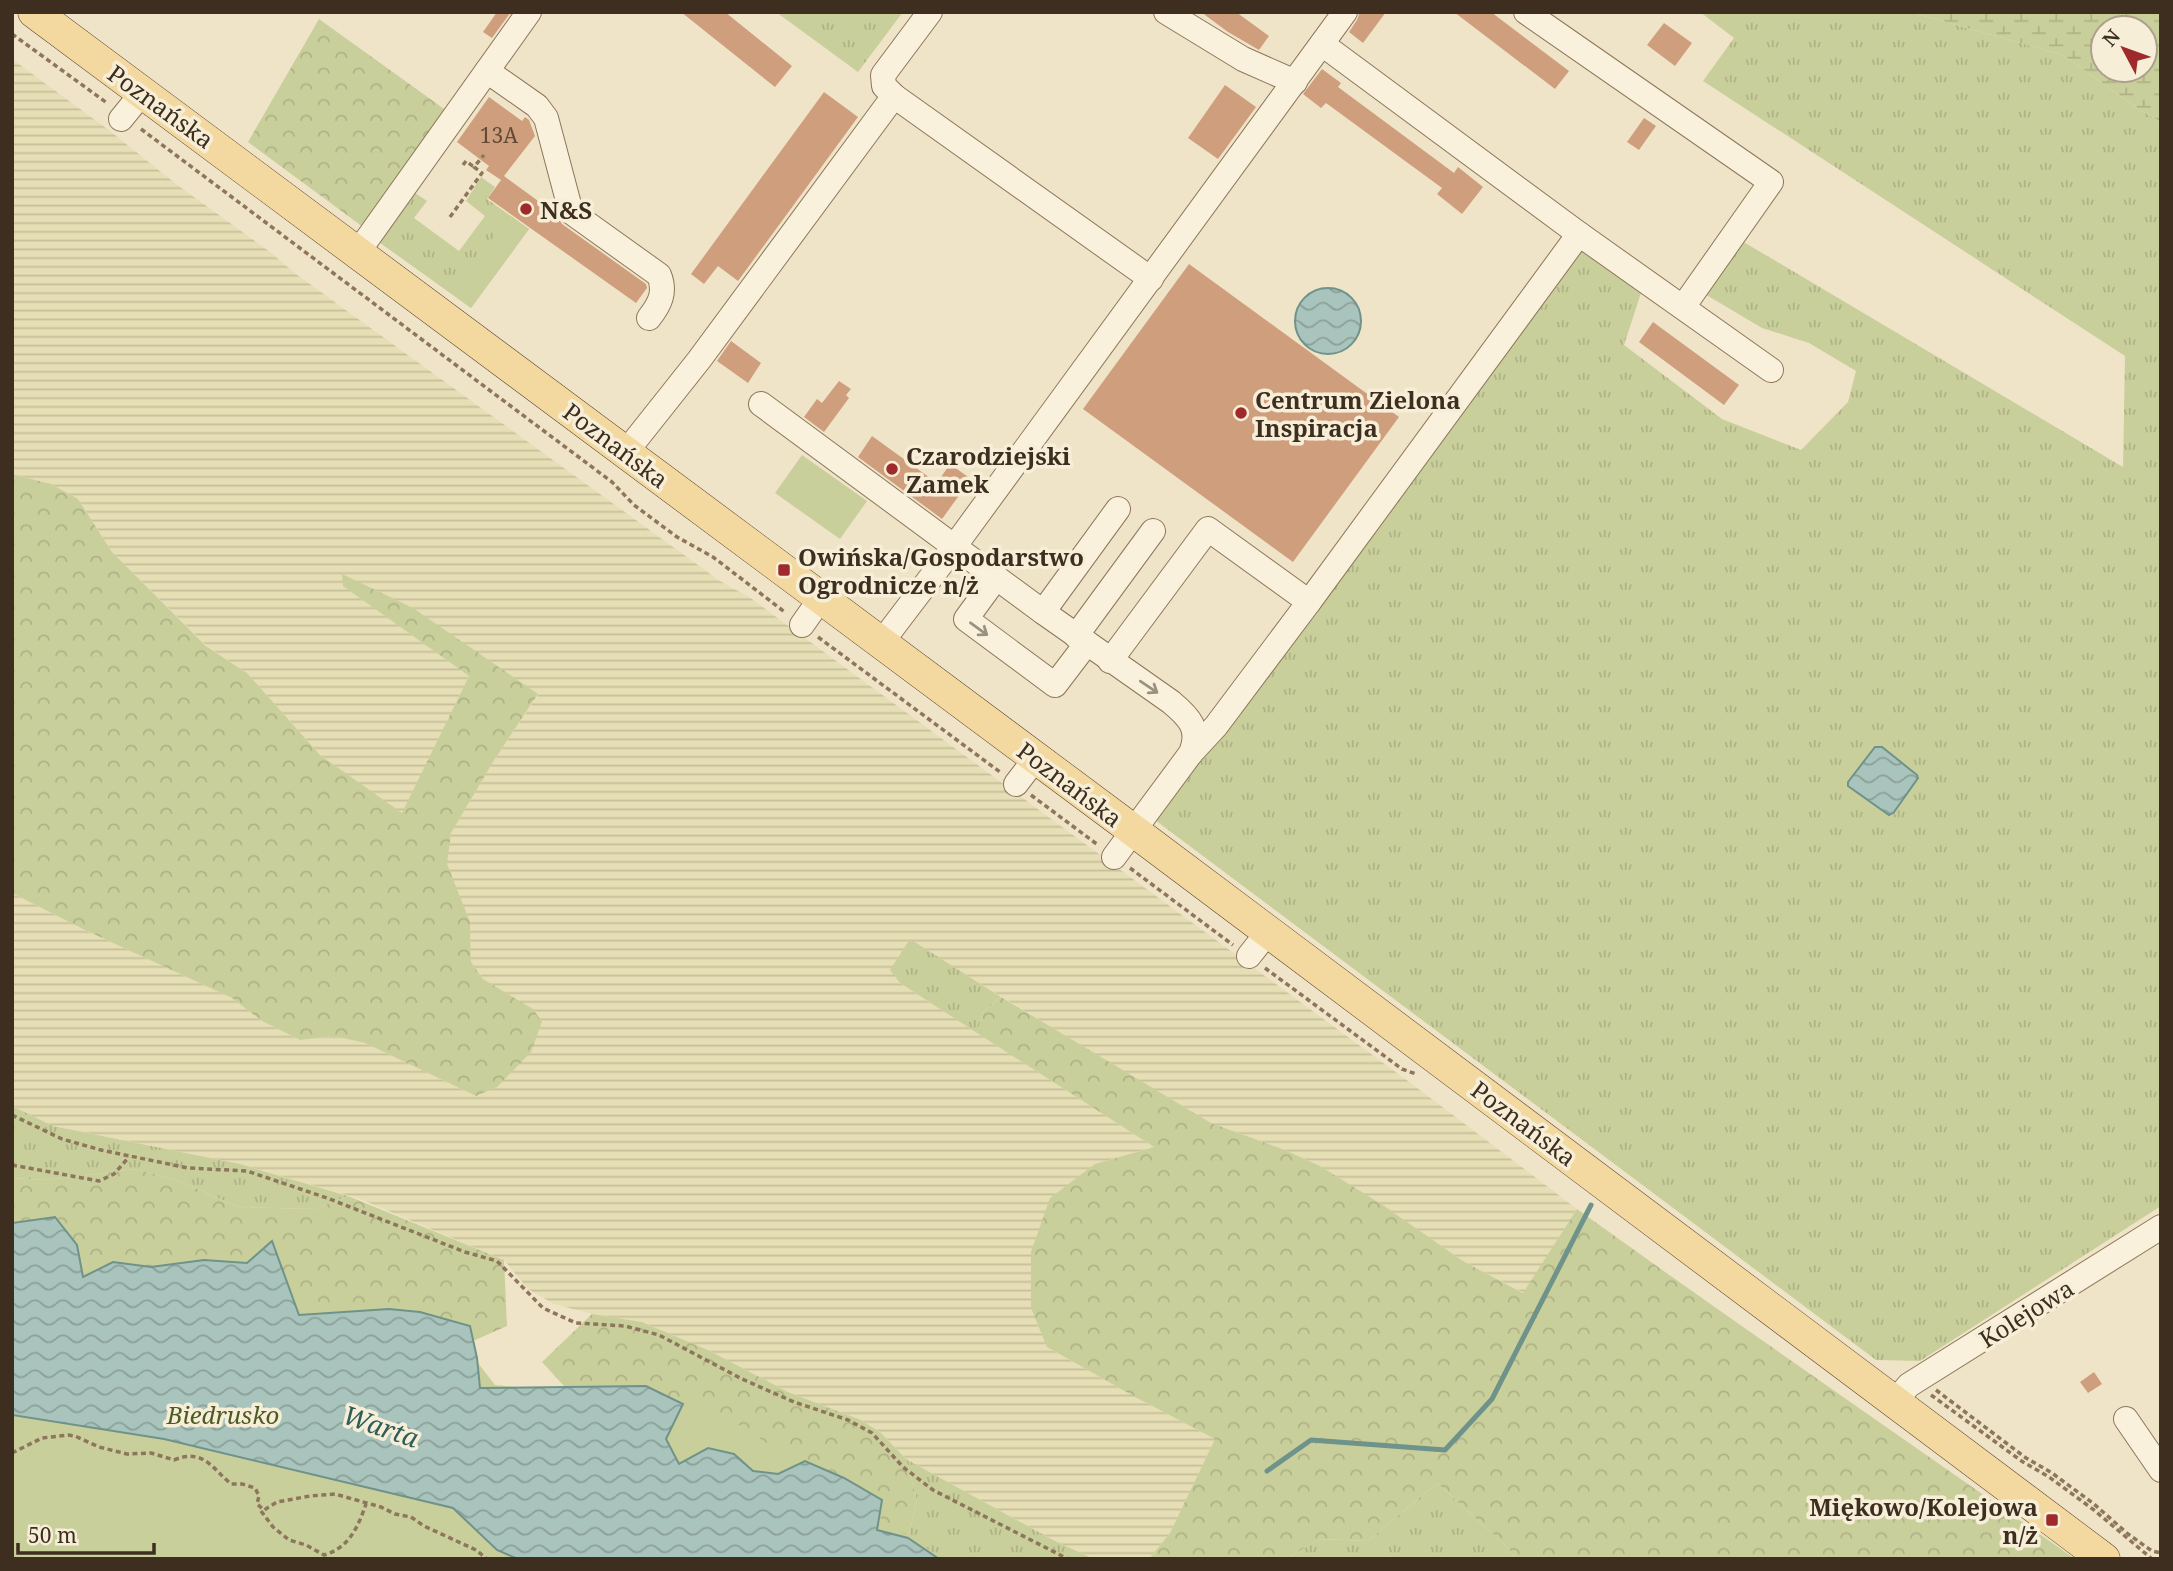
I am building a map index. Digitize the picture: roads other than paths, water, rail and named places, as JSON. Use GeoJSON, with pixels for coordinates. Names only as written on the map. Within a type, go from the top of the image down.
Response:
{"type":"FeatureCollection","features":[{"type":"Feature","properties":{"kind":"main road","name":"Poznańska"},"geometry":{"type":"LineString","coordinates":[[34,12],[129,109],[358,252],[2104,1559]]}},
{"type":"Feature","properties":{"kind":"street"},"geometry":{"type":"LineString","coordinates":[[358,252],[529,12]]}},
{"type":"Feature","properties":{"kind":"street"},"geometry":{"type":"LineString","coordinates":[[930,12],[883,75],[884,86],[894,96],[1151,279]]}},
{"type":"Feature","properties":{"kind":"street"},"geometry":{"type":"LineString","coordinates":[[1166,12],[1243,59],[1295,82]]}},
{"type":"Feature","properties":{"kind":"street"},"geometry":{"type":"LineString","coordinates":[[881,643],[1345,12]]}},
{"type":"Feature","properties":{"kind":"street"},"geometry":{"type":"LineString","coordinates":[[1526,12],[1771,182],[1682,307]]}},
{"type":"Feature","properties":{"kind":"street"},"geometry":{"type":"LineString","coordinates":[[1322,44],[1579,234],[1771,370]]}},
{"type":"Feature","properties":{"kind":"street"},"geometry":{"type":"LineString","coordinates":[[487,71],[537,106],[546,118],[571,212],[659,275],[663,284],[662,296],[649,318]]}},
{"type":"Feature","properties":{"kind":"street"},"geometry":{"type":"LineString","coordinates":[[626,452],[699,360],[894,96]]}},
{"type":"Feature","properties":{"kind":"street"},"geometry":{"type":"LineString","coordinates":[[1114,857],[1309,602],[1579,234]]}},
{"type":"Feature","properties":{"kind":"street"},"geometry":{"type":"LineString","coordinates":[[761,404],[1042,612],[1182,711],[1195,732],[1196,742],[1191,754]]}},
{"type":"Feature","properties":{"kind":"street"},"geometry":{"type":"LineString","coordinates":[[1042,612],[1118,509]]}},
{"type":"Feature","properties":{"kind":"street"},"geometry":{"type":"LineString","coordinates":[[1111,661],[1208,529],[1309,602]]}},
{"type":"Feature","properties":{"kind":"street"},"geometry":{"type":"LineString","coordinates":[[996,578],[966,619],[1055,685],[1153,531]]}},
{"type":"Feature","properties":{"kind":"street"},"geometry":{"type":"LineString","coordinates":[[802,625],[821,598]]}},
{"type":"Feature","properties":{"kind":"street"},"geometry":{"type":"LineString","coordinates":[[1016,784],[1036,758]]}},
{"type":"Feature","properties":{"kind":"street"},"geometry":{"type":"LineString","coordinates":[[1249,957],[1268,932]]}},
{"type":"Feature","properties":{"kind":"street","name":"Kolejowa"},"geometry":{"type":"LineString","coordinates":[[1894,1402],[1909,1385],[2161,1227]]}},
{"type":"Feature","properties":{"kind":"street"},"geometry":{"type":"LineString","coordinates":[[2126,1419],[2161,1470]]}},
{"type":"Feature","properties":{"kind":"water"},"geometry":{"type":"Polygon","coordinates":[[[1328,288],[1341,291],[1351,298],[1358,308],[1361,321],[1358,334],[1351,344],[1341,351],[1328,354],[1315,351],[1305,344],[1298,334],[1295,321],[1298,308],[1305,298],[1315,291],[1328,288]]]}},
{"type":"Feature","properties":{"kind":"water"},"geometry":{"type":"Polygon","coordinates":[[[1875,747],[1882,747],[1918,778],[1889,815],[1848,786],[1848,782],[1875,747]]]}},
{"type":"Feature","properties":{"kind":"water","name":"Biedrusko"},"geometry":{"type":"Polygon","coordinates":[[[55,1217],[77,1245],[83,1277],[113,1262],[151,1267],[204,1260],[247,1263],[272,1241],[299,1315],[389,1309],[420,1312],[470,1326],[480,1388],[646,1386],[683,1404],[666,1439],[679,1464],[708,1448],[734,1454],[753,1471],[778,1474],[805,1461],[844,1478],[882,1500],[877,1530],[908,1538],[939,1559],[518,1559],[497,1550],[453,1508],[164,1439],[12,1415],[12,1223],[55,1217]]]}},
{"type":"Feature","properties":{"kind":"waterway"},"geometry":{"type":"LineString","coordinates":[[1267,1471],[1311,1440],[1445,1450],[1492,1399],[1591,1205]]}},
{"type":"Feature","properties":{"kind":"place","name":"N&S"},"geometry":{"type":"Point","coordinates":[526,209]}},
{"type":"Feature","properties":{"kind":"place","name":"Centrum Zielona Inspiracja"},"geometry":{"type":"Point","coordinates":[1241,413]}},
{"type":"Feature","properties":{"kind":"place","name":"Czarodziejski Zamek"},"geometry":{"type":"Point","coordinates":[892,469]}},
{"type":"Feature","properties":{"kind":"place","name":"Owińska/Gospodarstwo Ogrodnicze n/ż"},"geometry":{"type":"Point","coordinates":[784,570]}},
{"type":"Feature","properties":{"kind":"place","name":"Miękowo/Kolejowa n/ż"},"geometry":{"type":"Point","coordinates":[2052,1520]}},
{"type":"Feature","properties":{"kind":"water label","name":"Warta"},"geometry":{"type":"Point","coordinates":[381,1426]}}]}
